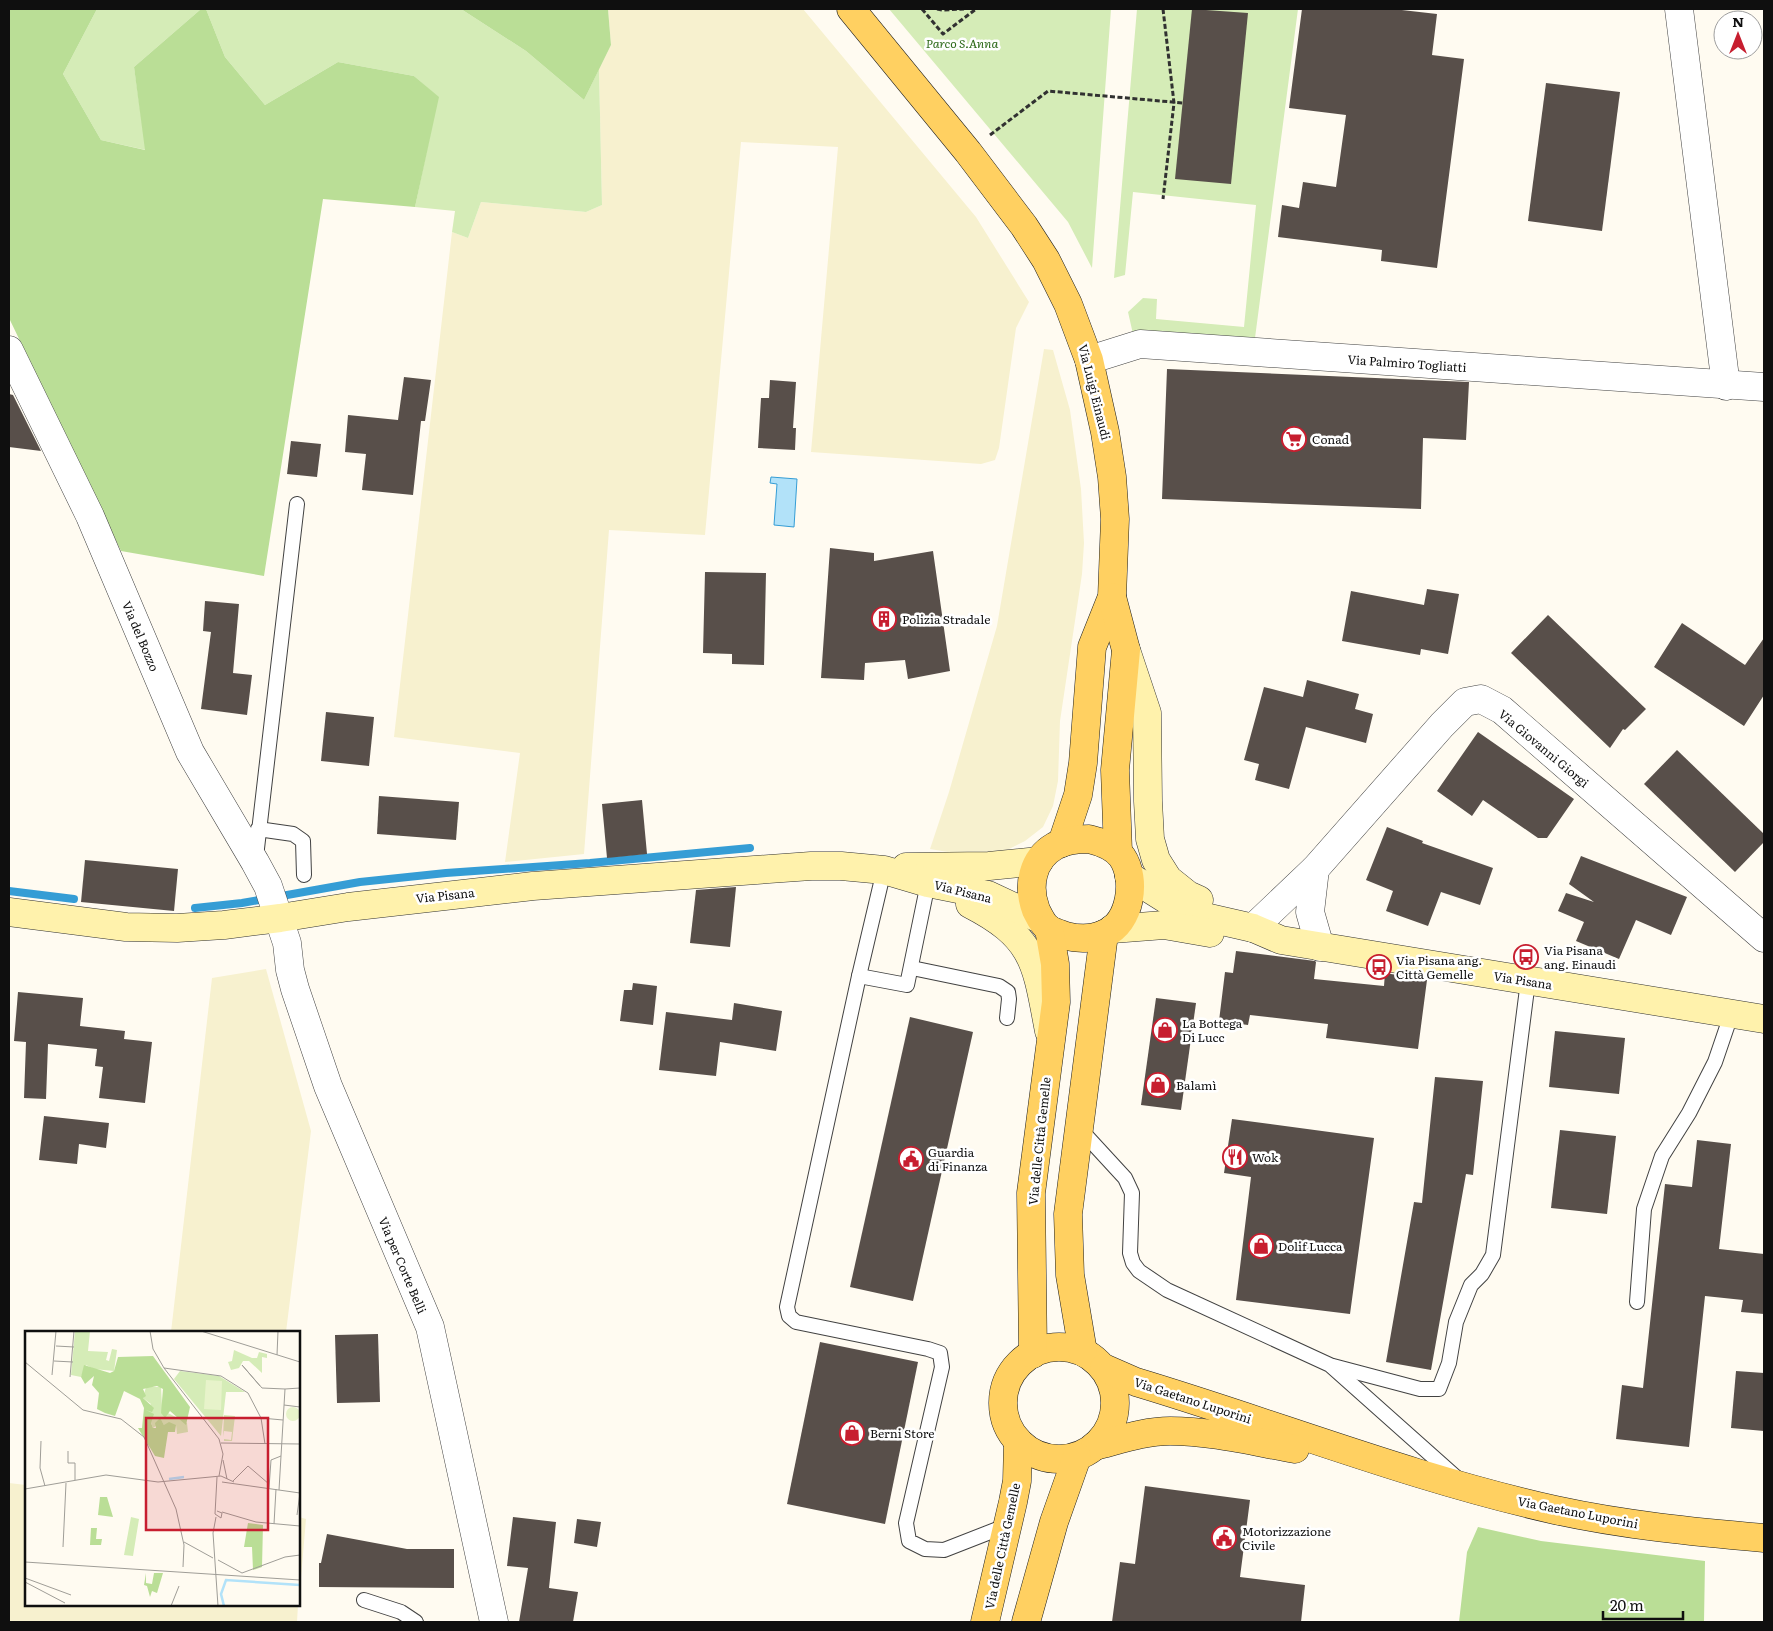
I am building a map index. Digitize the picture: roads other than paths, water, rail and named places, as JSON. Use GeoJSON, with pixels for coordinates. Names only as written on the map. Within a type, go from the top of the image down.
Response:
{"type":"FeatureCollection","features":[{"type":"Feature","properties":{"kind":"main road","name":"Via Luigi Einaudi"},"geometry":{"type":"LineString","coordinates":[[851,9],[968,152],[1024,226],[1046,260],[1068,304],[1089,360],[1102,416],[1112,476],[1115,519],[1112,597],[1092,647],[1083,763],[1078,795],[1062,843]]}},
{"type":"Feature","properties":{"kind":"main road"},"geometry":{"type":"LineString","coordinates":[[1112,597],[1126,650],[1147,713],[1150,839],[1156,860],[1168,879],[1188,895],[1253,928]]}},
{"type":"Feature","properties":{"kind":"main road"},"geometry":{"type":"LineString","coordinates":[[1083,1352],[1070,1275],[1068,1214],[1108,932],[1126,910],[1130,889],[1123,864],[1115,770],[1126,650]]}},
{"type":"Feature","properties":{"kind":"main road","name":"Via Pisana"},"geometry":{"type":"LineString","coordinates":[[884,870],[911,866],[990,866],[1039,861],[1049,851],[1062,843],[1071,840],[1089,839],[1104,844],[1123,864],[1169,903],[1188,912],[1253,928],[1281,940]]}},
{"type":"Feature","properties":{"kind":"main road"},"geometry":{"type":"LineString","coordinates":[[1039,861],[1033,874],[1032,882],[1034,904],[1044,924]]}},
{"type":"Feature","properties":{"kind":"main road","name":"Via Pisana"},"geometry":{"type":"LineString","coordinates":[[9,912],[126,927],[177,928],[269,893],[368,905],[533,886],[811,866],[841,866],[884,870],[988,895],[1068,936],[1080,938],[1108,932],[1164,925],[1244,938],[1281,940],[1764,1019]]}},
{"type":"Feature","properties":{"kind":"main road"},"geometry":{"type":"LineString","coordinates":[[928,882],[1002,922],[1018,937],[1032,958],[1038,977],[1051,1039]]}},
{"type":"Feature","properties":{"kind":"main road","name":"Via delle Città Gemelle"},"geometry":{"type":"LineString","coordinates":[[1033,1354],[1032,1194],[1056,1002],[1055,964],[1044,924]]}},
{"type":"Feature","properties":{"kind":"main road","name":"Via Gaetano Luporini"},"geometry":{"type":"LineString","coordinates":[[1086,1452],[1107,1434],[1114,1418],[1116,1400],[1112,1384],[1104,1368],[1095,1359],[1083,1352],[1059,1346],[1047,1348],[1024,1359],[1015,1368],[1004,1392],[1005,1418],[1010,1430],[1018,1441],[1030,1451],[1044,1457],[1060,1459],[1086,1452],[1137,1436],[1170,1431],[1221,1436],[1396,1466]]}},
{"type":"Feature","properties":{"kind":"main road","name":"Via Gaetano Luporini"},"geometry":{"type":"LineString","coordinates":[[1104,1368],[1136,1382],[1468,1488],[1555,1510],[1608,1520],[1671,1530],[1764,1538]]}},
{"type":"Feature","properties":{"kind":"main road","name":"Via delle Città Gemelle"},"geometry":{"type":"LineString","coordinates":[[985,1622],[1017,1481],[1018,1441]]}},
{"type":"Feature","properties":{"kind":"main road"},"geometry":{"type":"LineString","coordinates":[[1026,1622],[1051,1530],[1086,1452]]}},
{"type":"Feature","properties":{"kind":"street"},"geometry":{"type":"LineString","coordinates":[[1679,9],[1726,386]]}},
{"type":"Feature","properties":{"kind":"street","name":"Via Palmiro Togliatti"},"geometry":{"type":"LineString","coordinates":[[1089,360],[1140,344],[1726,386],[1764,387]]}},
{"type":"Feature","properties":{"kind":"street","name":"Via del Bozzo"},"geometry":{"type":"LineString","coordinates":[[9,350],[90,516],[190,752],[269,893]]}},
{"type":"Feature","properties":{"kind":"street","name":"Via Giovanni Giorgi"},"geometry":{"type":"LineString","coordinates":[[1253,928],[1315,869],[1442,725],[1465,702],[1481,699],[1502,710],[1764,938]]}},
{"type":"Feature","properties":{"kind":"street"},"geometry":{"type":"LineString","coordinates":[[1315,869],[1310,912],[1320,947]]}},
{"type":"Feature","properties":{"kind":"street","name":"Via per Corte Belli"},"geometry":{"type":"LineString","coordinates":[[269,893],[287,943],[294,989],[328,1086],[430,1327],[494,1622]]}},
{"type":"Feature","properties":{"kind":"lane"},"geometry":{"type":"LineString","coordinates":[[269,893],[258,830],[297,504]]}},
{"type":"Feature","properties":{"kind":"lane"},"geometry":{"type":"LineString","coordinates":[[258,830],[293,834],[303,842],[304,875]]}},
{"type":"Feature","properties":{"kind":"lane"},"geometry":{"type":"LineString","coordinates":[[884,870],[787,1307],[789,1316],[796,1322],[940,1353],[942,1367],[906,1523],[909,1542],[925,1549],[944,1550],[1008,1524]]}},
{"type":"Feature","properties":{"kind":"lane"},"geometry":{"type":"LineString","coordinates":[[859,976],[908,985],[928,882]]}},
{"type":"Feature","properties":{"kind":"lane"},"geometry":{"type":"LineString","coordinates":[[912,968],[999,986],[1008,992],[1010,999],[1007,1018]]}},
{"type":"Feature","properties":{"kind":"lane"},"geometry":{"type":"LineString","coordinates":[[1079,1128],[1125,1178],[1132,1193],[1130,1253],[1139,1271],[1167,1290],[1330,1365],[1420,1389],[1439,1389],[1449,1363],[1456,1322],[1471,1285],[1482,1274],[1493,1255],[1528,981]]}},
{"type":"Feature","properties":{"kind":"lane"},"geometry":{"type":"LineString","coordinates":[[1637,1302],[1644,1209],[1662,1156],[1689,1113],[1715,1062],[1731,1015]]}},
{"type":"Feature","properties":{"kind":"lane"},"geometry":{"type":"LineString","coordinates":[[1330,1365],[1468,1488]]}},
{"type":"Feature","properties":{"kind":"lane"},"geometry":{"type":"LineString","coordinates":[[364,1600],[402,1612],[416,1622]]}},
{"type":"Feature","properties":{"kind":"water"},"geometry":{"type":"Polygon","coordinates":[[[771,477],[797,479],[794,527],[774,525],[777,484],[770,483],[771,477]]]}},
{"type":"Feature","properties":{"kind":"waterway"},"geometry":{"type":"LineString","coordinates":[[195,908],[242,903],[360,882],[750,848]]}},
{"type":"Feature","properties":{"kind":"waterway"},"geometry":{"type":"LineString","coordinates":[[9,891],[74,899]]}},
{"type":"Feature","properties":{"kind":"place","name":"Conad"},"geometry":{"type":"Point","coordinates":[1294,439]}},
{"type":"Feature","properties":{"kind":"place","name":"Polizia Stradale"},"geometry":{"type":"Point","coordinates":[884,619]}},
{"type":"Feature","properties":{"kind":"place","name":"Via Pisana ang. Einaudi"},"geometry":{"type":"Point","coordinates":[1526,957]}},
{"type":"Feature","properties":{"kind":"place","name":"Via Pisana ang. Città Gemelle"},"geometry":{"type":"Point","coordinates":[1379,967]}},
{"type":"Feature","properties":{"kind":"place","name":"La Bottega Di Lucc"},"geometry":{"type":"Point","coordinates":[1165,1030]}},
{"type":"Feature","properties":{"kind":"place","name":"Balamì"},"geometry":{"type":"Point","coordinates":[1158,1085]}},
{"type":"Feature","properties":{"kind":"place","name":"Wok"},"geometry":{"type":"Point","coordinates":[1235,1157]}},
{"type":"Feature","properties":{"kind":"place","name":"Guardia di Finanza"},"geometry":{"type":"Point","coordinates":[911,1159]}},
{"type":"Feature","properties":{"kind":"place","name":"Dolif Lucca"},"geometry":{"type":"Point","coordinates":[1261,1246]}},
{"type":"Feature","properties":{"kind":"place","name":"Berni Store"},"geometry":{"type":"Point","coordinates":[852,1433]}},
{"type":"Feature","properties":{"kind":"place","name":"Motorizzazione Civile"},"geometry":{"type":"Point","coordinates":[1224,1538]}},
{"type":"Feature","properties":{"kind":"park label","name":"Parco S.Anna"},"geometry":{"type":"Point","coordinates":[962,43]}}]}
